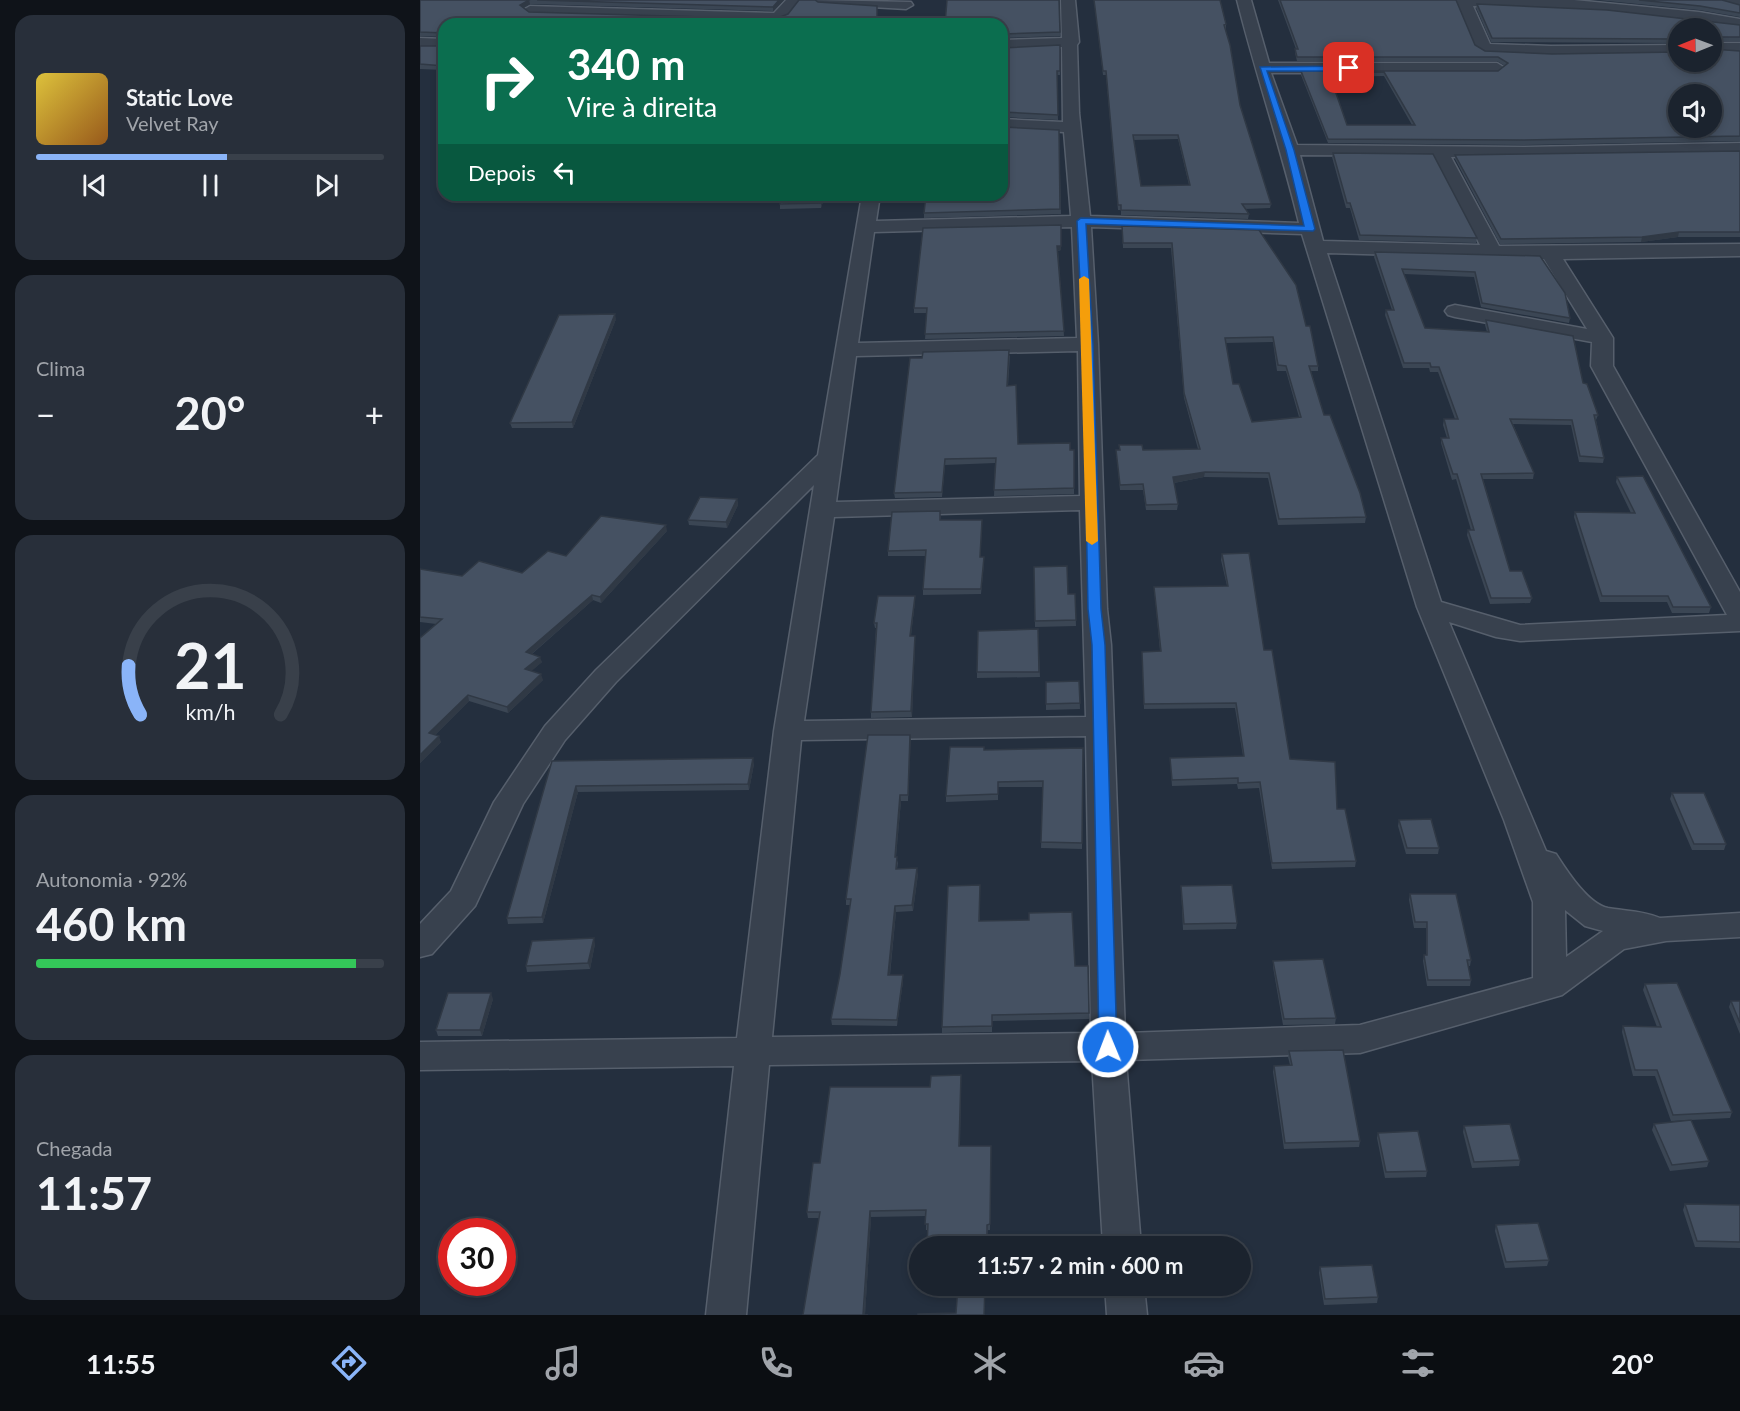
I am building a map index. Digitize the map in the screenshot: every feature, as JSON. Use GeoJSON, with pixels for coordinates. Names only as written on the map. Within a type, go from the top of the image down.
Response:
{"type":"FeatureCollection","features":[{"type":"Feature","properties":{"kind":"street"},"geometry":{"type":"LineString","coordinates":[[757,18],[782,14],[793,0]]}},
{"type":"Feature","properties":{"kind":"street"},"geometry":{"type":"LineString","coordinates":[[819,0],[906,3],[902,18]]}},
{"type":"Feature","properties":{"kind":"street"},"geometry":{"type":"LineString","coordinates":[[1068,0],[1072,127],[1081,221],[1088,344],[1108,1047],[1121,1236]]}},
{"type":"Feature","properties":{"kind":"street"},"geometry":{"type":"LineString","coordinates":[[1244,0],[1262,68],[1290,150],[1314,238],[1430,607],[1519,820],[1549,902],[1550,986]]}},
{"type":"Feature","properties":{"kind":"street"},"geometry":{"type":"LineString","coordinates":[[1728,0],[1740,4]]}},
{"type":"Feature","properties":{"kind":"street"},"geometry":{"type":"LineString","coordinates":[[1668,49],[1551,51],[1484,48],[1464,1],[1560,3],[1677,14],[1740,23]]}},
{"type":"Feature","properties":{"kind":"street"},"geometry":{"type":"LineString","coordinates":[[530,10],[696,18]]}},
{"type":"Feature","properties":{"kind":"street"},"geometry":{"type":"LineString","coordinates":[[1008,45],[1071,42]]}},
{"type":"Feature","properties":{"kind":"street"},"geometry":{"type":"LineString","coordinates":[[420,43],[438,44]]}},
{"type":"Feature","properties":{"kind":"street"},"geometry":{"type":"LineString","coordinates":[[1722,48],[1740,48]]}},
{"type":"Feature","properties":{"kind":"street"},"geometry":{"type":"LineString","coordinates":[[1262,68],[1497,68]]}},
{"type":"Feature","properties":{"kind":"street"},"geometry":{"type":"LineString","coordinates":[[1008,124],[1072,127]]}},
{"type":"Feature","properties":{"kind":"street"},"geometry":{"type":"LineString","coordinates":[[1290,150],[1440,152],[1740,148]]}},
{"type":"Feature","properties":{"kind":"street"},"geometry":{"type":"LineString","coordinates":[[1440,152],[1493,252]]}},
{"type":"Feature","properties":{"kind":"street"},"geometry":{"type":"LineString","coordinates":[[726,1315],[788,731],[870,201]]}},
{"type":"Feature","properties":{"kind":"street"},"geometry":{"type":"LineString","coordinates":[[866,227],[1081,221],[1493,252],[1740,250]]}},
{"type":"Feature","properties":{"kind":"street"},"geometry":{"type":"LineString","coordinates":[[1551,253],[1603,338],[1602,366],[1740,615]]}},
{"type":"Feature","properties":{"kind":"street"},"geometry":{"type":"LineString","coordinates":[[1455,311],[1603,338]]}},
{"type":"Feature","properties":{"kind":"street"},"geometry":{"type":"LineString","coordinates":[[847,350],[1088,344]]}},
{"type":"Feature","properties":{"kind":"street"},"geometry":{"type":"LineString","coordinates":[[420,945],[464,898],[509,802],[555,733],[606,676],[829,457]]}},
{"type":"Feature","properties":{"kind":"street"},"geometry":{"type":"LineString","coordinates":[[823,510],[1091,503]]}},
{"type":"Feature","properties":{"kind":"street"},"geometry":{"type":"LineString","coordinates":[[1430,607],[1505,632],[1520,633],[1740,623]]}},
{"type":"Feature","properties":{"kind":"street"},"geometry":{"type":"LineString","coordinates":[[788,731],[1100,726]]}},
{"type":"Feature","properties":{"kind":"street"},"geometry":{"type":"LineString","coordinates":[[1519,820],[1564,892],[1596,918],[1666,929]]}},
{"type":"Feature","properties":{"kind":"street"},"geometry":{"type":"LineString","coordinates":[[420,1056],[1108,1047],[1360,1039],[1550,986],[1615,939],[1666,929],[1740,925]]}},
{"type":"Feature","properties":{"kind":"street"},"geometry":{"type":"LineString","coordinates":[[1126,1296],[1127,1315]]}},
{"type":"Feature","properties":{"kind":"building"},"geometry":{"type":"Polygon","coordinates":[[[420,0],[529,0],[520,5],[529,12],[740,18],[438,18],[438,33],[420,32],[420,0]]]}},
{"type":"Feature","properties":{"kind":"building"},"geometry":{"type":"Polygon","coordinates":[[[537,0],[779,0],[773,7],[537,0]]]}},
{"type":"Feature","properties":{"kind":"building"},"geometry":{"type":"Polygon","coordinates":[[[799,0],[815,0],[877,6],[877,18],[778,18],[788,14],[799,0]]]}},
{"type":"Feature","properties":{"kind":"building"},"geometry":{"type":"Polygon","coordinates":[[[947,0],[1059,0],[1060,32],[1008,34],[1008,18],[946,18],[947,0]]]}},
{"type":"Feature","properties":{"kind":"building"},"geometry":{"type":"Polygon","coordinates":[[[1094,0],[1220,0],[1240,105],[1271,204],[1242,204],[1249,214],[1121,210],[1121,205],[1118,205],[1106,71],[1103,71],[1094,0]],[[1133,135],[1141,186],[1190,185],[1178,135],[1133,135]]]}},
{"type":"Feature","properties":{"kind":"building"},"geometry":{"type":"Polygon","coordinates":[[[1280,0],[1456,0],[1475,45],[1485,51],[1552,54],[1668,52],[1668,72],[1722,72],[1722,50],[1740,51],[1740,136],[1722,136],[1722,84],[1668,84],[1668,137],[1524,140],[1328,139],[1301,71],[1498,71],[1508,63],[1498,57],[1297,57],[1295,49],[1298,49],[1280,0]],[[1384,72],[1329,73],[1347,125],[1415,125],[1384,72]]]}},
{"type":"Feature","properties":{"kind":"building"},"geometry":{"type":"Polygon","coordinates":[[[1639,0],[1722,0],[1740,5],[1740,13],[1700,6],[1639,0]]]}},
{"type":"Feature","properties":{"kind":"building"},"geometry":{"type":"Polygon","coordinates":[[[1477,4],[1607,10],[1678,18],[1668,18],[1668,39],[1492,38],[1477,4]]]}},
{"type":"Feature","properties":{"kind":"building"},"geometry":{"type":"Polygon","coordinates":[[[1722,23],[1740,25],[1740,37],[1722,37],[1722,23]]]}},
{"type":"Feature","properties":{"kind":"building"},"geometry":{"type":"Polygon","coordinates":[[[1060,45],[1060,71],[1057,71],[1058,115],[1008,112],[1008,48],[1060,45]]]}},
{"type":"Feature","properties":{"kind":"building"},"geometry":{"type":"Polygon","coordinates":[[[420,46],[438,46],[438,66],[420,64],[420,46]]]}},
{"type":"Feature","properties":{"kind":"building"},"geometry":{"type":"Polygon","coordinates":[[[1008,127],[1059,130],[1060,209],[924,213],[925,201],[1008,201],[1008,127]]]}},
{"type":"Feature","properties":{"kind":"building"},"geometry":{"type":"Polygon","coordinates":[[[1740,151],[1740,232],[1679,232],[1642,237],[1501,239],[1455,155],[1740,151]]]}},
{"type":"Feature","properties":{"kind":"building"},"geometry":{"type":"Polygon","coordinates":[[[1333,153],[1433,154],[1477,238],[1360,235],[1350,203],[1347,203],[1333,153]]]}},
{"type":"Feature","properties":{"kind":"building"},"geometry":{"type":"Polygon","coordinates":[[[780,201],[822,201],[821,203],[780,204],[780,201]]]}},
{"type":"Feature","properties":{"kind":"building"},"geometry":{"type":"Polygon","coordinates":[[[1061,225],[1061,246],[1057,246],[1064,331],[925,334],[927,308],[914,308],[923,228],[1061,225]]]}},
{"type":"Feature","properties":{"kind":"building"},"geometry":{"type":"Polygon","coordinates":[[[1122,226],[1259,230],[1296,285],[1306,326],[1310,326],[1318,366],[1309,366],[1324,415],[1330,415],[1360,493],[1366,517],[1279,519],[1269,473],[1205,472],[1173,477],[1178,504],[1146,505],[1143,484],[1120,485],[1116,450],[1120,450],[1119,445],[1142,445],[1143,450],[1200,449],[1184,393],[1172,243],[1123,243],[1122,226]],[[1273,337],[1225,338],[1233,384],[1239,384],[1252,422],[1301,417],[1286,366],[1278,365],[1273,337]]]}},
{"type":"Feature","properties":{"kind":"building"},"geometry":{"type":"Polygon","coordinates":[[[1375,252],[1540,256],[1565,293],[1570,318],[1482,303],[1475,272],[1402,269],[1425,328],[1489,332],[1486,320],[1573,336],[1583,383],[1587,384],[1598,415],[1594,415],[1604,458],[1580,456],[1572,420],[1510,419],[1534,473],[1481,474],[1510,571],[1522,571],[1532,598],[1491,598],[1468,530],[1474,530],[1457,474],[1453,474],[1441,438],[1449,438],[1444,419],[1458,419],[1439,367],[1431,367],[1430,363],[1404,363],[1386,310],[1394,310],[1375,252]]]}},
{"type":"Feature","properties":{"kind":"building"},"geometry":{"type":"Polygon","coordinates":[[[615,314],[572,422],[510,423],[559,315],[615,314]]]}},
{"type":"Feature","properties":{"kind":"building"},"geometry":{"type":"Polygon","coordinates":[[[1009,350],[1007,386],[1016,385],[1018,444],[1070,443],[1070,450],[1074,450],[1074,488],[994,490],[996,458],[945,459],[942,492],[894,493],[910,358],[922,358],[923,352],[1009,350]]]}},
{"type":"Feature","properties":{"kind":"building"},"geometry":{"type":"Polygon","coordinates":[[[1643,476],[1711,607],[1673,607],[1668,596],[1602,596],[1575,512],[1635,513],[1617,477],[1643,476]]]}},
{"type":"Feature","properties":{"kind":"building"},"geometry":{"type":"Polygon","coordinates":[[[700,497],[737,499],[726,522],[688,520],[700,497]]]}},
{"type":"Feature","properties":{"kind":"building"},"geometry":{"type":"Polygon","coordinates":[[[940,511],[940,520],[982,520],[980,557],[984,557],[981,589],[923,589],[926,550],[888,551],[892,512],[940,511]]]}},
{"type":"Feature","properties":{"kind":"building"},"geometry":{"type":"Polygon","coordinates":[[[601,516],[666,525],[600,597],[592,595],[526,652],[540,657],[525,669],[541,674],[507,707],[468,695],[429,733],[439,736],[420,755],[420,638],[442,619],[420,617],[420,569],[462,576],[479,561],[522,573],[548,551],[566,556],[601,516]]]}},
{"type":"Feature","properties":{"kind":"building"},"geometry":{"type":"Polygon","coordinates":[[[1249,553],[1264,650],[1272,650],[1290,759],[1335,762],[1337,809],[1345,809],[1356,861],[1272,863],[1260,782],[1238,783],[1238,778],[1172,780],[1170,758],[1244,756],[1236,703],[1144,704],[1142,652],[1161,651],[1154,587],[1228,586],[1222,554],[1249,553]]]}},
{"type":"Feature","properties":{"kind":"building"},"geometry":{"type":"Polygon","coordinates":[[[1067,566],[1068,594],[1075,594],[1076,620],[1035,621],[1034,567],[1067,566]]]}},
{"type":"Feature","properties":{"kind":"building"},"geometry":{"type":"Polygon","coordinates":[[[878,596],[915,596],[910,636],[915,636],[911,711],[871,712],[877,623],[874,623],[878,596]]]}},
{"type":"Feature","properties":{"kind":"building"},"geometry":{"type":"Polygon","coordinates":[[[1038,629],[1039,672],[977,672],[978,631],[1038,629]]]}},
{"type":"Feature","properties":{"kind":"building"},"geometry":{"type":"Polygon","coordinates":[[[1079,681],[1080,703],[1046,704],[1046,682],[1079,681]]]}},
{"type":"Feature","properties":{"kind":"building"},"geometry":{"type":"Polygon","coordinates":[[[868,735],[910,735],[908,795],[900,795],[895,857],[897,857],[896,869],[917,868],[912,905],[895,906],[888,975],[903,975],[897,1020],[831,1019],[851,899],[846,899],[868,735]]]}},
{"type":"Feature","properties":{"kind":"building"},"geometry":{"type":"Polygon","coordinates":[[[950,747],[984,747],[984,750],[1083,748],[1082,843],[1041,842],[1043,781],[998,782],[998,794],[946,796],[950,747]]]}},
{"type":"Feature","properties":{"kind":"building"},"geometry":{"type":"Polygon","coordinates":[[[753,758],[748,784],[576,786],[542,917],[507,918],[552,761],[753,758]]]}},
{"type":"Feature","properties":{"kind":"building"},"geometry":{"type":"Polygon","coordinates":[[[1672,793],[1704,793],[1726,844],[1694,844],[1672,793]]]}},
{"type":"Feature","properties":{"kind":"building"},"geometry":{"type":"Polygon","coordinates":[[[1431,819],[1439,848],[1407,848],[1399,820],[1431,819]]]}},
{"type":"Feature","properties":{"kind":"building"},"geometry":{"type":"Polygon","coordinates":[[[980,885],[979,921],[1029,920],[1029,913],[1072,912],[1075,966],[1088,966],[1089,1013],[992,1015],[992,1026],[942,1027],[948,886],[980,885]]]}},
{"type":"Feature","properties":{"kind":"building"},"geometry":{"type":"Polygon","coordinates":[[[1232,885],[1237,923],[1184,924],[1181,886],[1232,885]]]}},
{"type":"Feature","properties":{"kind":"building"},"geometry":{"type":"Polygon","coordinates":[[[1410,894],[1456,894],[1471,960],[1467,960],[1471,980],[1428,980],[1424,955],[1427,955],[1427,922],[1415,922],[1410,894]]]}},
{"type":"Feature","properties":{"kind":"building"},"geometry":{"type":"Polygon","coordinates":[[[594,938],[588,963],[526,966],[532,941],[594,938]]]}},
{"type":"Feature","properties":{"kind":"building"},"geometry":{"type":"Polygon","coordinates":[[[1323,959],[1336,1018],[1284,1019],[1273,961],[1323,959]]]}},
{"type":"Feature","properties":{"kind":"building"},"geometry":{"type":"Polygon","coordinates":[[[1677,983],[1732,1112],[1673,1115],[1657,1070],[1635,1070],[1623,1026],[1661,1027],[1645,984],[1677,983]]]}},
{"type":"Feature","properties":{"kind":"building"},"geometry":{"type":"Polygon","coordinates":[[[448,993],[491,993],[480,1030],[436,1030],[448,993]]]}},
{"type":"Feature","properties":{"kind":"building"},"geometry":{"type":"Polygon","coordinates":[[[1731,1001],[1740,1001],[1740,1023],[1731,1001]]]}},
{"type":"Feature","properties":{"kind":"building"},"geometry":{"type":"Polygon","coordinates":[[[1343,1050],[1360,1141],[1285,1143],[1274,1066],[1292,1065],[1289,1051],[1343,1050]]]}},
{"type":"Feature","properties":{"kind":"building"},"geometry":{"type":"Polygon","coordinates":[[[961,1075],[959,1146],[991,1146],[990,1224],[987,1225],[987,1236],[927,1236],[926,1210],[870,1211],[863,1315],[803,1315],[820,1212],[807,1212],[813,1163],[820,1163],[830,1087],[930,1087],[931,1076],[961,1075]]]}},
{"type":"Feature","properties":{"kind":"building"},"geometry":{"type":"Polygon","coordinates":[[[1691,1120],[1709,1161],[1672,1165],[1654,1124],[1691,1120]]]}},
{"type":"Feature","properties":{"kind":"building"},"geometry":{"type":"Polygon","coordinates":[[[1510,1124],[1520,1160],[1474,1162],[1464,1126],[1510,1124]]]}},
{"type":"Feature","properties":{"kind":"building"},"geometry":{"type":"Polygon","coordinates":[[[1418,1131],[1427,1171],[1386,1172],[1378,1133],[1418,1131]]]}},
{"type":"Feature","properties":{"kind":"building"},"geometry":{"type":"Polygon","coordinates":[[[1685,1204],[1740,1205],[1740,1242],[1697,1241],[1685,1204]]]}},
{"type":"Feature","properties":{"kind":"building"},"geometry":{"type":"Polygon","coordinates":[[[1538,1223],[1549,1260],[1506,1262],[1496,1225],[1538,1223]]]}},
{"type":"Feature","properties":{"kind":"building"},"geometry":{"type":"Polygon","coordinates":[[[1372,1265],[1378,1297],[1325,1299],[1320,1267],[1372,1265]]]}},
{"type":"Feature","properties":{"kind":"building"},"geometry":{"type":"Polygon","coordinates":[[[957,1296],[985,1296],[984,1315],[918,1315],[918,1314],[956,1313],[957,1296]]]}},
{"type":"Feature","properties":{"kind":"slow traffic"},"geometry":{"type":"LineString","coordinates":[[1084,279],[1088,344],[1092,541]]}},
{"type":"Feature","properties":{"kind":"route"},"geometry":{"type":"LineString","coordinates":[[1108,1047],[1098,645],[1094,609],[1088,344],[1081,221],[1310,229],[1290,150],[1262,68],[1349,68]]}}]}
